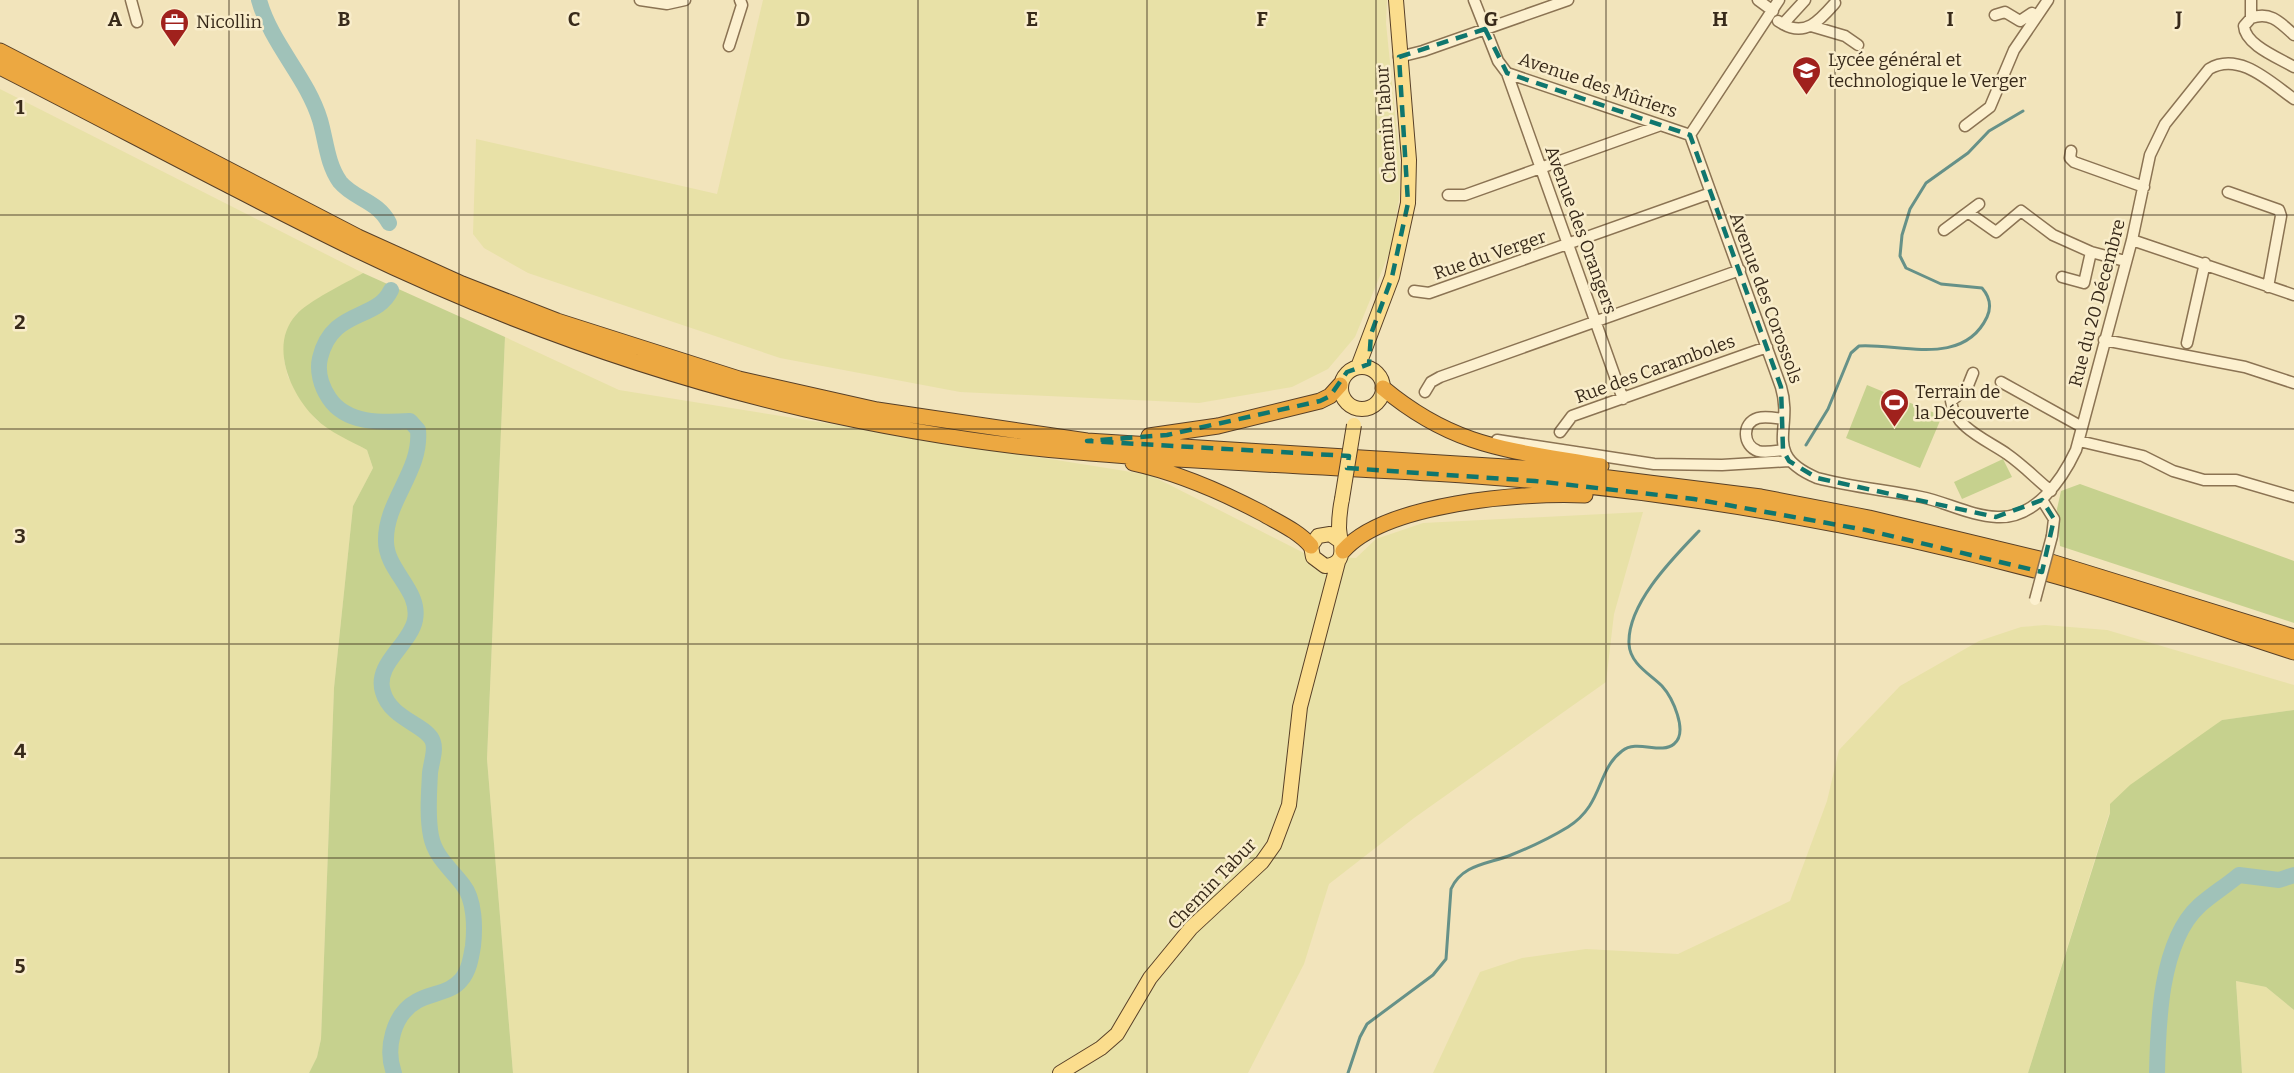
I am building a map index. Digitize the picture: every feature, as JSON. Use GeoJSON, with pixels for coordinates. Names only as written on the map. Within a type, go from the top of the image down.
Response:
{"type":"FeatureCollection","features":[{"type":"Feature","properties":{"kind":"highway"},"geometry":{"type":"LineString","coordinates":[[0,51],[358,237],[462,284],[557,321],[671,359],[807,395],[1087,447],[1193,479],[1317,541]]}},
{"type":"Feature","properties":{"kind":"highway"},"geometry":{"type":"LineString","coordinates":[[0,67],[356,249],[461,295],[609,352],[733,391],[871,423],[964,438],[1443,474],[1610,489],[1802,518],[1944,548],[2045,573],[2294,652]]}},
{"type":"Feature","properties":{"kind":"highway"},"geometry":{"type":"LineString","coordinates":[[1087,447],[1116,435],[1167,435],[1218,426],[1320,401],[1330,396],[1340,385]]}},
{"type":"Feature","properties":{"kind":"highway"},"geometry":{"type":"LineString","coordinates":[[1383,388],[1406,408],[1438,428],[1470,441],[1636,472],[1695,487]]}},
{"type":"Feature","properties":{"kind":"highway"},"geometry":{"type":"LineString","coordinates":[[1087,447],[1445,461],[1589,474],[1695,487],[1811,506],[2048,561],[2294,637]]}},
{"type":"Feature","properties":{"kind":"highway"},"geometry":{"type":"LineString","coordinates":[[1340,551],[1369,530],[1414,515],[1479,501],[1566,494],[1633,499],[1944,548]]}},
{"type":"Feature","properties":{"kind":"main road","name":"Chemin Tabur"},"geometry":{"type":"LineString","coordinates":[[1364,368],[1367,348],[1392,277],[1408,203],[1409,160],[1396,0]]}},
{"type":"Feature","properties":{"kind":"main road"},"geometry":{"type":"LineString","coordinates":[[1364,368],[1379,375],[1383,388],[1379,401],[1357,408],[1343,399],[1340,385],[1347,372],[1364,368]]}},
{"type":"Feature","properties":{"kind":"main road","name":"Chemin Tabur"},"geometry":{"type":"LineString","coordinates":[[1060,1073],[1101,1048],[1117,1034],[1150,978],[1191,928],[1262,862],[1274,845],[1289,805],[1300,707],[1340,551],[1339,515],[1357,408]]}},
{"type":"Feature","properties":{"kind":"main road","name":"Chemin Tabur"},"geometry":{"type":"LineString","coordinates":[[1326,607],[1316,562],[1317,541],[1331,528],[1339,515]]}},
{"type":"Feature","properties":{"kind":"main road"},"geometry":{"type":"LineString","coordinates":[[1316,562],[1325,566],[1340,551],[1334,536],[1317,541]]}},
{"type":"Feature","properties":{"kind":"street"},"geometry":{"type":"LineString","coordinates":[[131,0],[137,22]]}},
{"type":"Feature","properties":{"kind":"street"},"geometry":{"type":"LineString","coordinates":[[640,0],[667,4],[685,0]]}},
{"type":"Feature","properties":{"kind":"street"},"geometry":{"type":"LineString","coordinates":[[729,46],[742,5],[740,0]]}},
{"type":"Feature","properties":{"kind":"street","name":"Avenue des Mûriers"},"geometry":{"type":"LineString","coordinates":[[1474,0],[1500,66],[1507,73],[1690,135]]}},
{"type":"Feature","properties":{"kind":"street"},"geometry":{"type":"LineString","coordinates":[[1399,57],[1485,29],[1537,5],[1568,0]]}},
{"type":"Feature","properties":{"kind":"street"},"geometry":{"type":"LineString","coordinates":[[1758,0],[1783,24],[1794,30],[1812,26],[1845,36],[1858,45]]}},
{"type":"Feature","properties":{"kind":"street"},"geometry":{"type":"LineString","coordinates":[[1690,135],[1779,0]]}},
{"type":"Feature","properties":{"kind":"street"},"geometry":{"type":"LineString","coordinates":[[1783,24],[1805,0]]}},
{"type":"Feature","properties":{"kind":"street"},"geometry":{"type":"LineString","coordinates":[[1965,126],[1990,107],[2014,50],[2048,0]]}},
{"type":"Feature","properties":{"kind":"street"},"geometry":{"type":"LineString","coordinates":[[2251,0],[2251,18]]}},
{"type":"Feature","properties":{"kind":"street"},"geometry":{"type":"LineString","coordinates":[[1812,26],[1835,3]]}},
{"type":"Feature","properties":{"kind":"street"},"geometry":{"type":"LineString","coordinates":[[1995,15],[2005,12],[2020,21],[2029,14],[2037,13]]}},
{"type":"Feature","properties":{"kind":"street"},"geometry":{"type":"LineString","coordinates":[[2294,35],[2275,18],[2259,15],[2251,18],[2244,26],[2245,34],[2258,46],[2294,67]]}},
{"type":"Feature","properties":{"kind":"street","name":"Rue du 20 Décembre"},"geometry":{"type":"LineString","coordinates":[[2042,500],[2067,468],[2079,441],[2156,139],[2209,69],[2217,64],[2227,62],[2247,68],[2294,99]]}},
{"type":"Feature","properties":{"kind":"street","name":"Avenue des Orangers"},"geometry":{"type":"LineString","coordinates":[[1507,73],[1623,399]]}},
{"type":"Feature","properties":{"kind":"street"},"geometry":{"type":"LineString","coordinates":[[1448,195],[1465,195],[1661,125]]}},
{"type":"Feature","properties":{"kind":"street","name":"Avenue des Corossols"},"geometry":{"type":"LineString","coordinates":[[1690,135],[1784,397],[1783,450],[1789,461],[1802,471],[1817,478],[1922,497],[1996,517],[2020,512],[2042,500]]}},
{"type":"Feature","properties":{"kind":"street"},"geometry":{"type":"LineString","coordinates":[[2071,151],[2070,158],[2074,162],[2144,186]]}},
{"type":"Feature","properties":{"kind":"street"},"geometry":{"type":"LineString","coordinates":[[2228,192],[2279,210],[2281,216],[2268,287]]}},
{"type":"Feature","properties":{"kind":"street","name":"Rue du Verger"},"geometry":{"type":"LineString","coordinates":[[1414,291],[1429,293],[1711,193]]}},
{"type":"Feature","properties":{"kind":"street"},"geometry":{"type":"LineString","coordinates":[[1944,230],[1979,204]]}},
{"type":"Feature","properties":{"kind":"street"},"geometry":{"type":"LineString","coordinates":[[1969,213],[1996,232],[2021,211],[2053,235],[2091,252],[2125,261]]}},
{"type":"Feature","properties":{"kind":"street"},"geometry":{"type":"LineString","coordinates":[[2132,240],[2294,295]]}},
{"type":"Feature","properties":{"kind":"street"},"geometry":{"type":"LineString","coordinates":[[2062,277],[2085,283],[2091,252]]}},
{"type":"Feature","properties":{"kind":"street"},"geometry":{"type":"LineString","coordinates":[[2187,343],[2205,263]]}},
{"type":"Feature","properties":{"kind":"street"},"geometry":{"type":"LineString","coordinates":[[1425,392],[1431,382],[1440,377],[1740,270]]}},
{"type":"Feature","properties":{"kind":"street"},"geometry":{"type":"LineString","coordinates":[[2104,340],[2246,367],[2294,383]]}},
{"type":"Feature","properties":{"kind":"street","name":"Rue des Caramboles"},"geometry":{"type":"LineString","coordinates":[[1560,432],[1572,416],[1767,346]]}},
{"type":"Feature","properties":{"kind":"street"},"geometry":{"type":"LineString","coordinates":[[1973,373],[1967,388],[1951,401],[1953,409],[1979,438],[2007,454],[2050,491]]}},
{"type":"Feature","properties":{"kind":"street"},"geometry":{"type":"LineString","coordinates":[[2001,381],[2082,427]]}},
{"type":"Feature","properties":{"kind":"street"},"geometry":{"type":"LineString","coordinates":[[1783,419],[1758,418],[1751,422],[1746,436],[1751,447],[1758,451],[1783,450]]}},
{"type":"Feature","properties":{"kind":"street"},"geometry":{"type":"LineString","coordinates":[[1438,428],[1502,441],[1654,464],[1722,465],[1789,461]]}},
{"type":"Feature","properties":{"kind":"street"},"geometry":{"type":"LineString","coordinates":[[2079,441],[2143,456],[2173,471],[2204,480],[2236,480],[2294,497]]}},
{"type":"Feature","properties":{"kind":"street"},"geometry":{"type":"LineString","coordinates":[[2034,600],[2052,536],[2054,519],[2042,500]]}},
{"type":"Feature","properties":{"kind":"highlighted area"},"geometry":{"type":"Polygon","coordinates":[[[1485,29],[1507,73],[1690,135],[1781,387],[1783,450],[1789,461],[1817,478],[1996,517],[2042,500],[2054,519],[2042,572],[1866,530],[1694,499],[1535,481],[1347,468],[1349,456],[1087,441],[1167,435],[1320,401],[1330,396],[1347,372],[1369,364],[1371,334],[1392,277],[1408,203],[1399,57],[1485,29]]]}},
{"type":"Feature","properties":{"kind":"shaded area"},"geometry":{"type":"Polygon","coordinates":[[[763,0],[1387,0],[1386,23],[1401,172],[1399,200],[1390,251],[1355,337],[1328,369],[1292,387],[1199,403],[960,392],[780,358],[528,273],[484,248],[473,234],[476,139],[717,194],[763,0]]]}},
{"type":"Feature","properties":{"kind":"shaded area"},"geometry":{"type":"Polygon","coordinates":[[[0,89],[363,273],[297,313],[284,341],[284,360],[288,377],[316,420],[367,450],[373,468],[353,506],[334,688],[321,1039],[317,1057],[309,1073],[0,1073],[0,89]]]}},
{"type":"Feature","properties":{"kind":"shaded area"},"geometry":{"type":"Polygon","coordinates":[[[505,337],[619,390],[1150,475],[1308,555],[1356,558],[1376,539],[1423,523],[1643,512],[1614,614],[1606,682],[1414,818],[1329,884],[1304,964],[1248,1073],[513,1073],[487,759],[505,337]]]}},
{"type":"Feature","properties":{"kind":"shaded area"},"geometry":{"type":"Polygon","coordinates":[[[2045,625],[2107,630],[2294,685],[2294,710],[2222,720],[2109,814],[2028,1073],[1433,1073],[1480,972],[1522,958],[1586,949],[1678,954],[1790,901],[1827,801],[1839,750],[1900,686],[1979,641],[2021,627],[2045,625]]]}},
{"type":"Feature","properties":{"kind":"shaded area"},"geometry":{"type":"Polygon","coordinates":[[[2236,981],[2266,987],[2294,1010],[2294,1073],[2242,1073],[2236,981]]]}},
{"type":"Feature","properties":{"kind":"green space"},"geometry":{"type":"Polygon","coordinates":[[[363,273],[505,337],[487,759],[513,1073],[309,1073],[317,1057],[321,1039],[334,688],[353,506],[373,468],[367,450],[327,428],[307,409],[291,383],[286,369],[284,340],[288,327],[296,315],[318,298],[363,273]]]}},
{"type":"Feature","properties":{"kind":"green space","name":"Terrain de la Découverte"},"geometry":{"type":"Polygon","coordinates":[[[1867,385],[1942,416],[1920,468],[1846,438],[1867,385]]]}},
{"type":"Feature","properties":{"kind":"green space"},"geometry":{"type":"Polygon","coordinates":[[[2003,459],[2012,477],[1962,499],[1954,482],[2003,459]]]}},
{"type":"Feature","properties":{"kind":"green space"},"geometry":{"type":"Polygon","coordinates":[[[2080,484],[2294,561],[2294,623],[2060,546],[2057,509],[2061,491],[2080,484]]]}},
{"type":"Feature","properties":{"kind":"green space"},"geometry":{"type":"Polygon","coordinates":[[[2294,710],[2294,1010],[2266,987],[2236,981],[2242,1073],[2028,1073],[2110,813],[2110,804],[2130,785],[2222,720],[2294,710]]]}},
{"type":"Feature","properties":{"kind":"waterway"},"geometry":{"type":"LineString","coordinates":[[259,0],[272,31],[314,104],[330,160],[340,182],[379,210],[389,223]]}},
{"type":"Feature","properties":{"kind":"waterway"},"geometry":{"type":"LineString","coordinates":[[1806,445],[1828,409],[1851,353],[1859,346],[1911,349],[1946,348],[1963,343],[1976,333],[1987,317],[1989,301],[1982,288],[1941,284],[1906,268],[1900,256],[1902,235],[1910,209],[1926,183],[1968,153],[1989,131],[2023,111]]}},
{"type":"Feature","properties":{"kind":"waterway"},"geometry":{"type":"LineString","coordinates":[[391,290],[376,307],[344,323],[334,331],[326,342],[320,358],[319,373],[329,398],[345,413],[365,420],[410,421],[418,430],[415,459],[391,513],[386,541],[391,562],[413,599],[415,620],[407,638],[384,672],[383,692],[393,709],[424,731],[433,742],[429,804],[431,836],[440,857],[467,891],[472,906],[474,931],[470,960],[461,980],[452,988],[422,998],[402,1014],[391,1043],[391,1064],[394,1073]]}},
{"type":"Feature","properties":{"kind":"waterway"},"geometry":{"type":"LineString","coordinates":[[1348,1073],[1360,1037],[1367,1024],[1433,975],[1446,959],[1451,889],[1462,874],[1477,866],[1526,849],[1568,827],[1580,818],[1594,798],[1608,768],[1622,751],[1635,746],[1669,747],[1678,739],[1680,731],[1674,706],[1662,686],[1641,668],[1633,657],[1629,644],[1630,629],[1643,598],[1665,568],[1699,531]]}},
{"type":"Feature","properties":{"kind":"waterway"},"geometry":{"type":"LineString","coordinates":[[2157,1073],[2158,1031],[2164,985],[2176,940],[2186,922],[2208,898],[2239,875],[2279,880],[2294,875]]}},
{"type":"Feature","properties":{"kind":"place","name":"Nicollin"},"geometry":{"type":"Point","coordinates":[175,48]}},
{"type":"Feature","properties":{"kind":"place","name":"Lycée général et technologique le Verger"},"geometry":{"type":"Point","coordinates":[1807,96]}},
{"type":"Feature","properties":{"kind":"place","name":"Terrain de la Découverte"},"geometry":{"type":"Point","coordinates":[1894,428]}}]}
